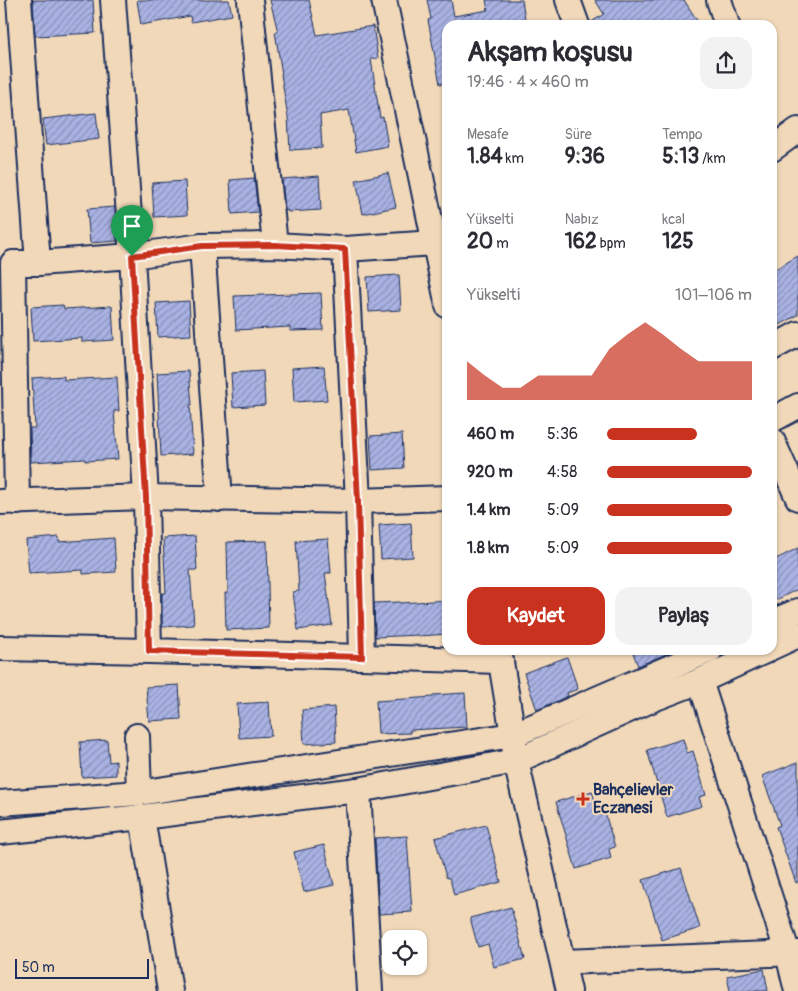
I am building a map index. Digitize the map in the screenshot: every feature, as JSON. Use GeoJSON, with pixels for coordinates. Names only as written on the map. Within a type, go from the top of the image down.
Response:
{"type":"FeatureCollection","features":[{"type":"Feature","properties":{"kind":"street"},"geometry":{"type":"LineString","coordinates":[[20,0],[38,263]]}},
{"type":"Feature","properties":{"kind":"street"},"geometry":{"type":"LineString","coordinates":[[113,0],[132,256],[146,498],[149,651]]}},
{"type":"Feature","properties":{"kind":"street"},"geometry":{"type":"LineString","coordinates":[[250,0],[275,245]]}},
{"type":"Feature","properties":{"kind":"street"},"geometry":{"type":"LineString","coordinates":[[384,0],[441,242],[345,249],[275,245],[202,246],[132,256],[38,263],[6,263],[8,502],[146,498],[358,501],[442,498]]}},
{"type":"Feature","properties":{"kind":"street"},"geometry":{"type":"LineString","coordinates":[[568,0],[575,20]]}},
{"type":"Feature","properties":{"kind":"street"},"geometry":{"type":"LineString","coordinates":[[719,0],[725,20]]}},
{"type":"Feature","properties":{"kind":"street"},"geometry":{"type":"LineString","coordinates":[[777,145],[798,130]]}},
{"type":"Feature","properties":{"kind":"street"},"geometry":{"type":"LineString","coordinates":[[202,246],[220,499]]}},
{"type":"Feature","properties":{"kind":"street"},"geometry":{"type":"LineString","coordinates":[[345,249],[358,501],[362,657]]}},
{"type":"Feature","properties":{"kind":"street"},"geometry":{"type":"LineString","coordinates":[[777,345],[798,334]]}},
{"type":"Feature","properties":{"kind":"street"},"geometry":{"type":"LineString","coordinates":[[777,417],[798,406]]}},
{"type":"Feature","properties":{"kind":"street"},"geometry":{"type":"LineString","coordinates":[[777,451],[798,498]]}},
{"type":"Feature","properties":{"kind":"street"},"geometry":{"type":"LineString","coordinates":[[777,620],[798,611]]}},
{"type":"Feature","properties":{"kind":"street"},"geometry":{"type":"LineString","coordinates":[[777,646],[798,636]]}},
{"type":"Feature","properties":{"kind":"street"},"geometry":{"type":"LineString","coordinates":[[0,648],[362,657],[500,655],[516,761],[569,991]]}},
{"type":"Feature","properties":{"kind":"street"},"geometry":{"type":"LineString","coordinates":[[0,803],[139,793],[513,735],[698,655]]}},
{"type":"Feature","properties":{"kind":"street"},"geometry":{"type":"LineString","coordinates":[[0,832],[142,817],[358,790],[516,761],[756,655]]}},
{"type":"Feature","properties":{"kind":"street"},"geometry":{"type":"LineString","coordinates":[[700,681],[793,954],[797,991]]}},
{"type":"Feature","properties":{"kind":"street"},"geometry":{"type":"LineString","coordinates":[[137,736],[139,793]]}},
{"type":"Feature","properties":{"kind":"street"},"geometry":{"type":"LineString","coordinates":[[358,790],[370,991]]}},
{"type":"Feature","properties":{"kind":"street"},"geometry":{"type":"LineString","coordinates":[[142,817],[170,991]]}},
{"type":"Feature","properties":{"kind":"street"},"geometry":{"type":"LineString","coordinates":[[563,962],[793,954]]}},
{"type":"Feature","properties":{"kind":"building"},"geometry":{"type":"Polygon","coordinates":[[[33,0],[93,0],[95,33],[35,36],[33,0]]]}},
{"type":"Feature","properties":{"kind":"building"},"geometry":{"type":"Polygon","coordinates":[[[137,0],[229,0],[232,15],[191,22],[190,16],[141,25],[137,0]]]}},
{"type":"Feature","properties":{"kind":"building"},"geometry":{"type":"Polygon","coordinates":[[[270,0],[309,0],[317,35],[373,26],[378,58],[371,59],[380,118],[383,117],[388,146],[356,152],[349,110],[320,115],[322,148],[290,150],[288,117],[275,32],[278,32],[270,0]]]}},
{"type":"Feature","properties":{"kind":"building"},"geometry":{"type":"Polygon","coordinates":[[[427,0],[451,0],[454,16],[488,10],[486,0],[522,0],[525,19],[442,20],[442,84],[440,84],[428,20],[431,19],[427,0]]]}},
{"type":"Feature","properties":{"kind":"building"},"geometry":{"type":"Polygon","coordinates":[[[595,0],[684,0],[697,20],[595,20],[604,14],[595,0]]]}},
{"type":"Feature","properties":{"kind":"building"},"geometry":{"type":"Polygon","coordinates":[[[96,113],[99,139],[46,145],[43,119],[96,113]]]}},
{"type":"Feature","properties":{"kind":"building"},"geometry":{"type":"Polygon","coordinates":[[[388,173],[396,207],[363,214],[356,180],[388,173]]]}},
{"type":"Feature","properties":{"kind":"building"},"geometry":{"type":"Polygon","coordinates":[[[319,176],[321,210],[285,211],[282,179],[319,176]]]}},
{"type":"Feature","properties":{"kind":"building"},"geometry":{"type":"Polygon","coordinates":[[[254,178],[258,212],[232,214],[230,180],[254,178]]]}},
{"type":"Feature","properties":{"kind":"building"},"geometry":{"type":"Polygon","coordinates":[[[185,181],[187,215],[154,217],[152,183],[185,181]]]}},
{"type":"Feature","properties":{"kind":"building"},"geometry":{"type":"Polygon","coordinates":[[[115,207],[117,241],[90,243],[87,209],[115,207]]]}},
{"type":"Feature","properties":{"kind":"building"},"geometry":{"type":"Polygon","coordinates":[[[798,256],[798,315],[777,326],[777,268],[798,256]]]}},
{"type":"Feature","properties":{"kind":"building"},"geometry":{"type":"Polygon","coordinates":[[[399,275],[401,310],[369,312],[367,277],[399,275]]]}},
{"type":"Feature","properties":{"kind":"building"},"geometry":{"type":"Polygon","coordinates":[[[321,293],[323,330],[290,331],[290,327],[236,330],[234,296],[321,293]]]}},
{"type":"Feature","properties":{"kind":"building"},"geometry":{"type":"Polygon","coordinates":[[[189,301],[191,335],[158,337],[156,303],[189,301]]]}},
{"type":"Feature","properties":{"kind":"building"},"geometry":{"type":"Polygon","coordinates":[[[63,305],[64,309],[112,306],[114,340],[82,342],[82,338],[33,341],[31,307],[63,305]]]}},
{"type":"Feature","properties":{"kind":"building"},"geometry":{"type":"Polygon","coordinates":[[[324,366],[327,400],[294,402],[292,368],[324,366]]]}},
{"type":"Feature","properties":{"kind":"building"},"geometry":{"type":"Polygon","coordinates":[[[189,371],[193,454],[161,456],[157,373],[189,371]]]}},
{"type":"Feature","properties":{"kind":"building"},"geometry":{"type":"Polygon","coordinates":[[[263,371],[265,405],[233,407],[231,373],[263,371]]]}},
{"type":"Feature","properties":{"kind":"building"},"geometry":{"type":"Polygon","coordinates":[[[64,376],[64,380],[117,377],[119,411],[114,411],[118,459],[31,462],[30,428],[35,428],[32,378],[64,376]]]}},
{"type":"Feature","properties":{"kind":"building"},"geometry":{"type":"Polygon","coordinates":[[[402,434],[404,468],[372,470],[370,436],[402,434]]]}},
{"type":"Feature","properties":{"kind":"building"},"geometry":{"type":"Polygon","coordinates":[[[411,523],[413,557],[381,559],[379,525],[411,523]]]}},
{"type":"Feature","properties":{"kind":"building"},"geometry":{"type":"Polygon","coordinates":[[[195,536],[197,570],[190,570],[194,625],[162,627],[162,593],[166,593],[163,538],[195,536]]]}},
{"type":"Feature","properties":{"kind":"building"},"geometry":{"type":"Polygon","coordinates":[[[59,537],[59,542],[114,538],[116,572],[83,574],[83,570],[29,573],[26,540],[59,537]]]}},
{"type":"Feature","properties":{"kind":"building"},"geometry":{"type":"Polygon","coordinates":[[[328,539],[331,573],[325,573],[332,625],[298,630],[293,592],[299,591],[296,541],[328,539]]]}},
{"type":"Feature","properties":{"kind":"building"},"geometry":{"type":"Polygon","coordinates":[[[267,541],[269,628],[226,630],[225,593],[228,593],[227,542],[267,541]]]}},
{"type":"Feature","properties":{"kind":"building"},"geometry":{"type":"Polygon","coordinates":[[[798,548],[798,589],[777,600],[777,558],[798,548]]]}},
{"type":"Feature","properties":{"kind":"building"},"geometry":{"type":"Polygon","coordinates":[[[442,600],[442,634],[375,637],[374,603],[442,600]]]}},
{"type":"Feature","properties":{"kind":"building"},"geometry":{"type":"Polygon","coordinates":[[[634,655],[663,655],[638,666],[634,655]]]}},
{"type":"Feature","properties":{"kind":"building"},"geometry":{"type":"Polygon","coordinates":[[[567,657],[578,689],[567,693],[568,696],[537,710],[524,673],[567,657]]]}},
{"type":"Feature","properties":{"kind":"building"},"geometry":{"type":"Polygon","coordinates":[[[179,685],[181,719],[149,721],[146,687],[179,685]]]}},
{"type":"Feature","properties":{"kind":"building"},"geometry":{"type":"Polygon","coordinates":[[[465,693],[467,727],[410,730],[410,733],[378,734],[376,701],[465,693]]]}},
{"type":"Feature","properties":{"kind":"building"},"geometry":{"type":"Polygon","coordinates":[[[269,702],[271,736],[239,738],[237,704],[269,702]]]}},
{"type":"Feature","properties":{"kind":"building"},"geometry":{"type":"Polygon","coordinates":[[[334,707],[336,742],[304,744],[302,710],[334,707]]]}},
{"type":"Feature","properties":{"kind":"building"},"geometry":{"type":"Polygon","coordinates":[[[683,739],[687,753],[693,751],[706,795],[699,797],[702,806],[667,817],[647,750],[683,739]]]}},
{"type":"Feature","properties":{"kind":"building"},"geometry":{"type":"Polygon","coordinates":[[[107,740],[109,762],[116,761],[116,775],[82,777],[80,742],[107,740]]]}},
{"type":"Feature","properties":{"kind":"building"},"geometry":{"type":"Polygon","coordinates":[[[798,762],[798,882],[796,883],[776,827],[780,825],[762,776],[798,762]]]}},
{"type":"Feature","properties":{"kind":"building"},"geometry":{"type":"Polygon","coordinates":[[[592,791],[596,804],[602,803],[615,847],[609,849],[611,858],[576,869],[556,802],[592,791]]]}},
{"type":"Feature","properties":{"kind":"building"},"geometry":{"type":"Polygon","coordinates":[[[486,825],[501,882],[454,895],[450,879],[446,877],[435,838],[486,825]]]}},
{"type":"Feature","properties":{"kind":"building"},"geometry":{"type":"Polygon","coordinates":[[[407,836],[412,912],[379,914],[375,838],[407,836]]]}},
{"type":"Feature","properties":{"kind":"building"},"geometry":{"type":"Polygon","coordinates":[[[324,845],[334,885],[304,892],[294,852],[324,845]]]}},
{"type":"Feature","properties":{"kind":"building"},"geometry":{"type":"Polygon","coordinates":[[[681,868],[700,928],[662,940],[643,880],[681,868]]]}},
{"type":"Feature","properties":{"kind":"building"},"geometry":{"type":"Polygon","coordinates":[[[511,907],[525,959],[494,967],[488,944],[478,947],[470,918],[511,907]]]}},
{"type":"Feature","properties":{"kind":"building"},"geometry":{"type":"Polygon","coordinates":[[[764,969],[768,991],[730,991],[727,976],[764,969]]]}},
{"type":"Feature","properties":{"kind":"place","name":"Bahçelievler Eczanesi"},"geometry":{"type":"Point","coordinates":[583,799]}},
{"type":"Feature","properties":{"kind":"route"},"geometry":{"type":"LineString","coordinates":[[275,245],[345,249],[358,501],[362,657],[149,651],[146,498],[132,256],[202,246],[275,245]]}}]}
